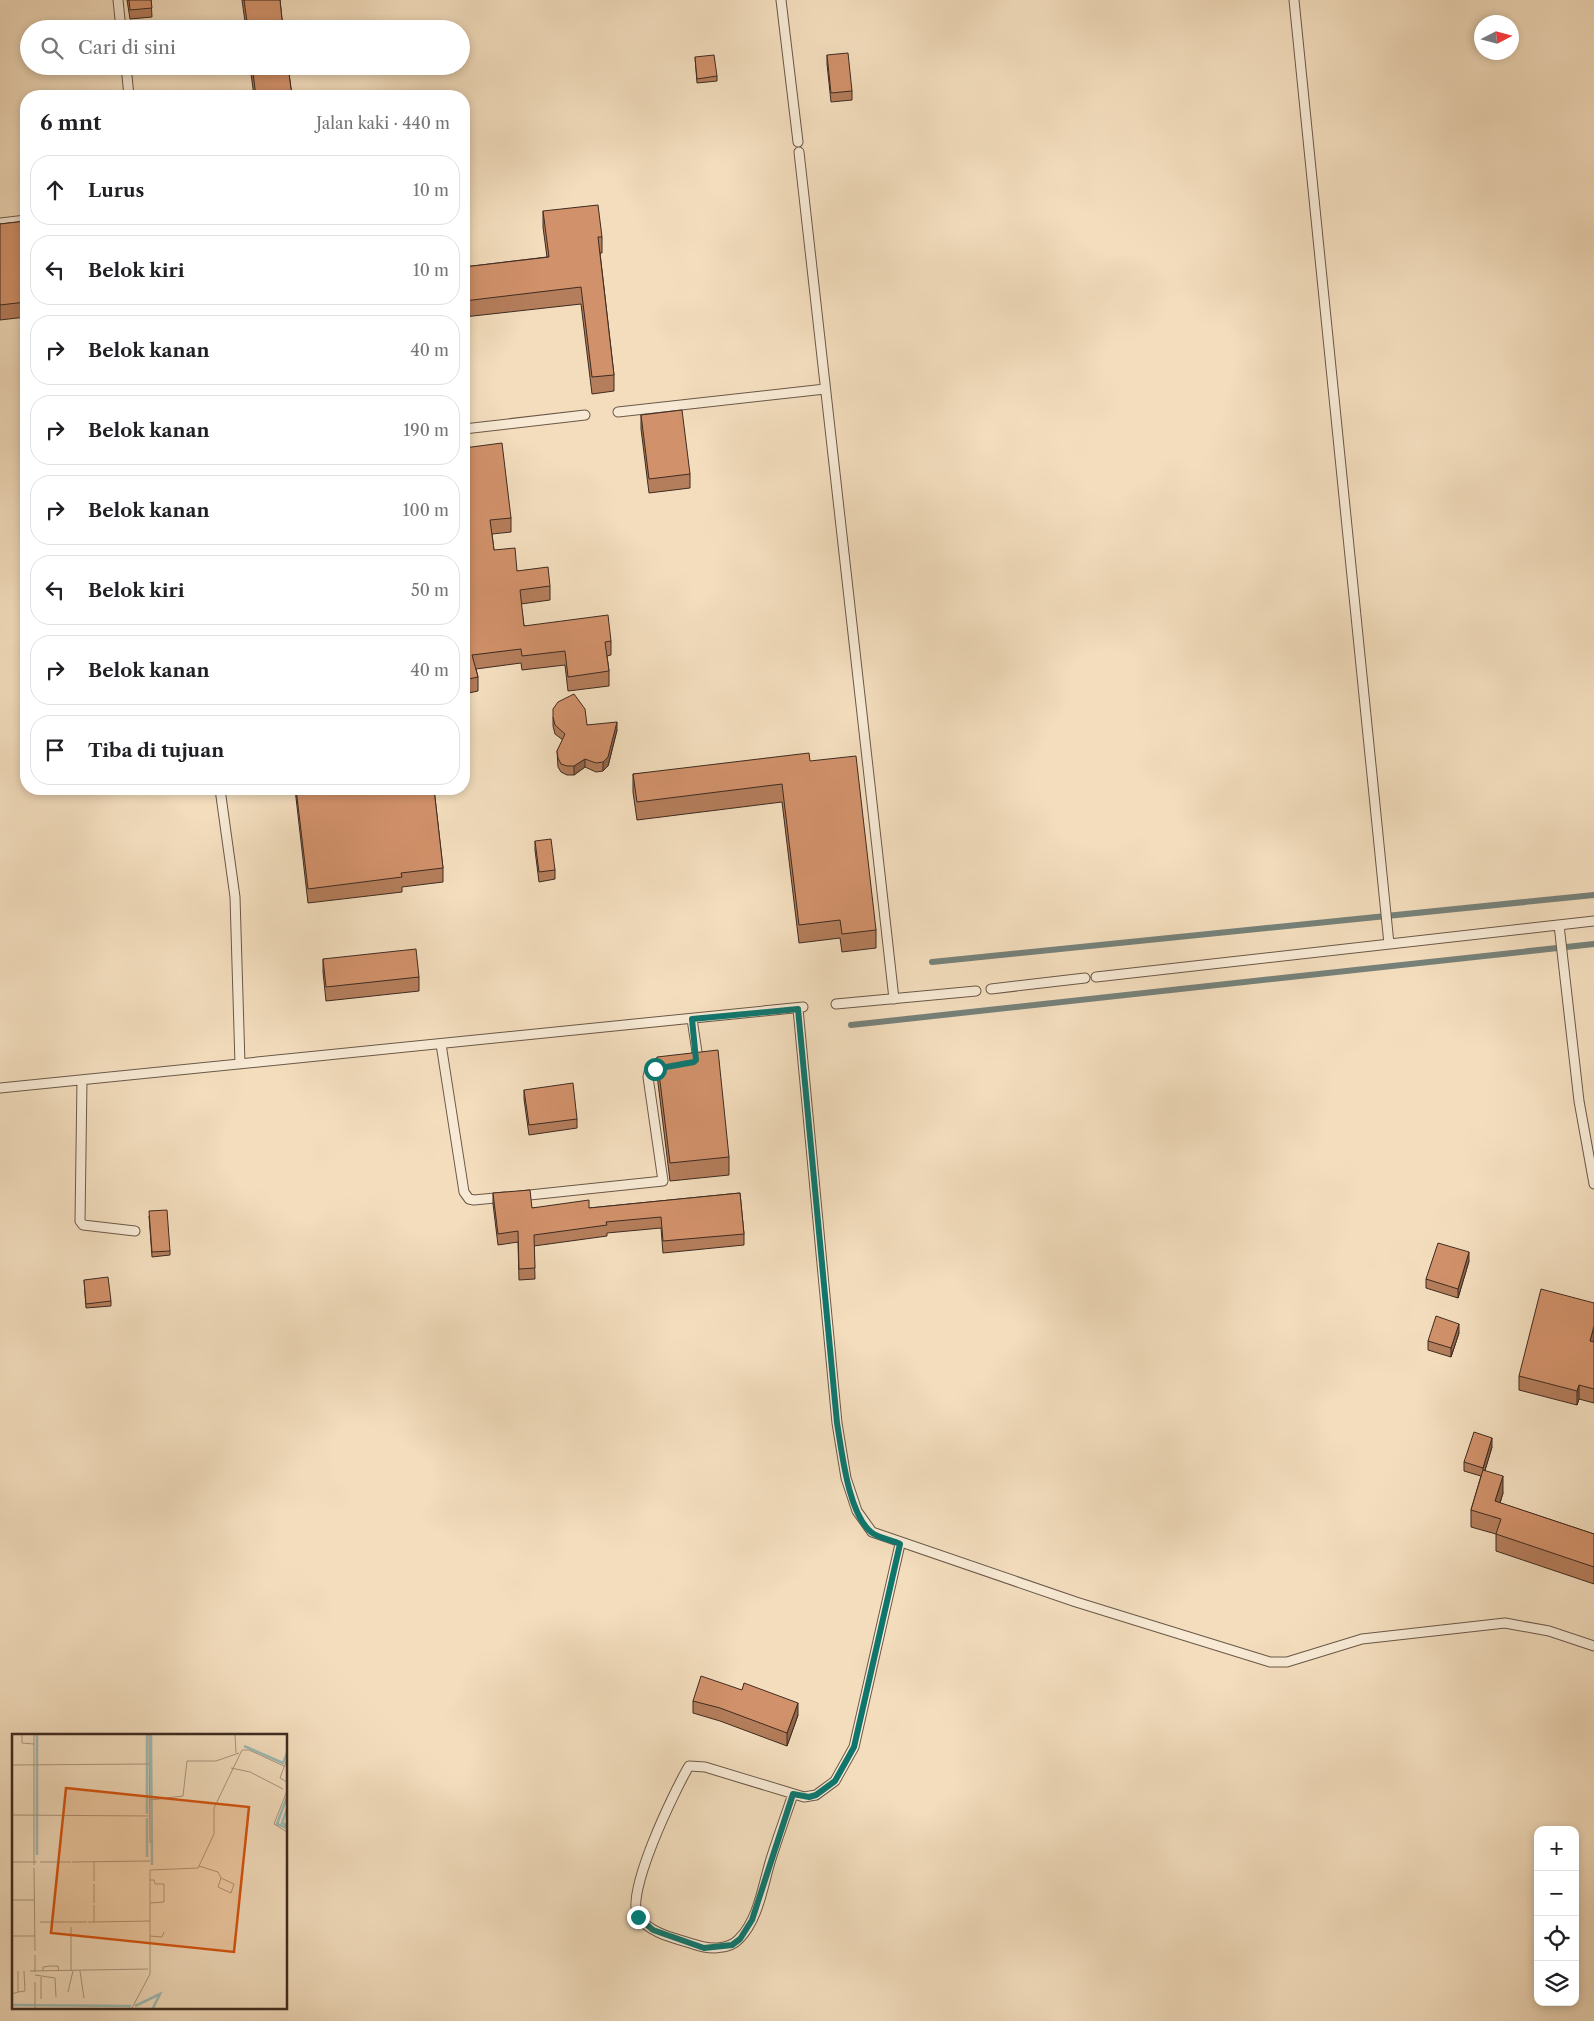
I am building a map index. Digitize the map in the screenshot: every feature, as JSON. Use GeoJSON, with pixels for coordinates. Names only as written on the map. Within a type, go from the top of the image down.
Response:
{"type":"FeatureCollection","features":[{"type":"Feature","properties":{"kind":"lane"},"geometry":{"type":"LineString","coordinates":[[118,0],[120,20]]}},
{"type":"Feature","properties":{"kind":"lane"},"geometry":{"type":"LineString","coordinates":[[781,0],[798,142]]}},
{"type":"Feature","properties":{"kind":"lane"},"geometry":{"type":"LineString","coordinates":[[1294,0],[1389,944]]}},
{"type":"Feature","properties":{"kind":"lane"},"geometry":{"type":"LineString","coordinates":[[127,75],[128,90]]}},
{"type":"Feature","properties":{"kind":"lane"},"geometry":{"type":"LineString","coordinates":[[799,152],[894,999]]}},
{"type":"Feature","properties":{"kind":"lane"},"geometry":{"type":"LineString","coordinates":[[0,223],[20,221]]}},
{"type":"Feature","properties":{"kind":"lane"},"geometry":{"type":"LineString","coordinates":[[618,412],[825,388]]}},
{"type":"Feature","properties":{"kind":"lane"},"geometry":{"type":"LineString","coordinates":[[470,428],[585,415]]}},
{"type":"Feature","properties":{"kind":"lane"},"geometry":{"type":"LineString","coordinates":[[221,795],[235,897],[240,1064]]}},
{"type":"Feature","properties":{"kind":"lane"},"geometry":{"type":"LineString","coordinates":[[1096,977],[1594,921]]}},
{"type":"Feature","properties":{"kind":"lane"},"geometry":{"type":"LineString","coordinates":[[1559,925],[1579,1101],[1594,1184]]}},
{"type":"Feature","properties":{"kind":"lane"},"geometry":{"type":"LineString","coordinates":[[991,989],[1085,978]]}},
{"type":"Feature","properties":{"kind":"lane"},"geometry":{"type":"LineString","coordinates":[[836,1004],[976,991]]}},
{"type":"Feature","properties":{"kind":"lane"},"geometry":{"type":"LineString","coordinates":[[0,1088],[801,1008],[837,1423],[846,1478],[857,1512],[872,1532],[900,1544],[1067,1599],[1270,1662],[1287,1662],[1362,1638],[1505,1623],[1549,1631],[1594,1646]]}},
{"type":"Feature","properties":{"kind":"lane"},"geometry":{"type":"LineString","coordinates":[[684,1064],[696,1060],[692,1019]]}},
{"type":"Feature","properties":{"kind":"lane"},"geometry":{"type":"LineString","coordinates":[[441,1044],[464,1192],[469,1199],[474,1200],[663,1181],[648,1076],[649,1072],[655,1069],[674,1066]]}},
{"type":"Feature","properties":{"kind":"lane"},"geometry":{"type":"LineString","coordinates":[[82,1080],[80,1221],[83,1224],[135,1230]]}},
{"type":"Feature","properties":{"kind":"lane"},"geometry":{"type":"LineString","coordinates":[[793,1794],[752,1920],[740,1939],[732,1945],[704,1948],[653,1930],[638,1917],[635,1905],[644,1864],[676,1787],[689,1766],[705,1767],[793,1794],[809,1797],[816,1795],[835,1781],[854,1747],[900,1544]]}},
{"type":"Feature","properties":{"kind":"building"},"geometry":{"type":"Polygon","coordinates":[[[129,0],[151,0],[152,8],[130,10],[129,0]]]}},
{"type":"Feature","properties":{"kind":"building"},"geometry":{"type":"Polygon","coordinates":[[[244,0],[280,0],[282,20],[247,20],[244,0]]]}},
{"type":"Feature","properties":{"kind":"building"},"geometry":{"type":"Polygon","coordinates":[[[848,53],[852,91],[831,93],[827,55],[848,53]]]}},
{"type":"Feature","properties":{"kind":"building"},"geometry":{"type":"Polygon","coordinates":[[[714,55],[717,76],[697,79],[695,57],[714,55]]]}},
{"type":"Feature","properties":{"kind":"building"},"geometry":{"type":"Polygon","coordinates":[[[253,75],[289,75],[291,90],[255,90],[253,75]]]}},
{"type":"Feature","properties":{"kind":"building"},"geometry":{"type":"Polygon","coordinates":[[[598,205],[602,237],[598,237],[614,375],[592,377],[581,287],[470,300],[470,266],[549,257],[543,211],[598,205]]]}},
{"type":"Feature","properties":{"kind":"building"},"geometry":{"type":"Polygon","coordinates":[[[20,222],[20,303],[0,305],[0,224],[20,222]]]}},
{"type":"Feature","properties":{"kind":"building"},"geometry":{"type":"Polygon","coordinates":[[[682,410],[690,474],[649,479],[641,415],[682,410]]]}},
{"type":"Feature","properties":{"kind":"building"},"geometry":{"type":"Polygon","coordinates":[[[502,443],[511,518],[490,520],[494,550],[515,548],[517,571],[548,567],[550,586],[520,590],[524,626],[608,615],[611,641],[605,642],[609,671],[568,677],[565,651],[522,656],[521,649],[472,655],[478,677],[470,679],[470,447],[502,443]]]}},
{"type":"Feature","properties":{"kind":"building"},"geometry":{"type":"Polygon","coordinates":[[[574,694],[585,709],[587,725],[617,722],[608,757],[603,762],[596,763],[585,759],[574,766],[567,766],[561,764],[558,758],[557,751],[565,734],[555,725],[553,709],[558,702],[574,694]]]}},
{"type":"Feature","properties":{"kind":"building"},"geometry":{"type":"Polygon","coordinates":[[[809,753],[810,761],[856,756],[876,930],[842,934],[840,920],[799,925],[782,784],[637,802],[633,774],[809,753]]]}},
{"type":"Feature","properties":{"kind":"building"},"geometry":{"type":"Polygon","coordinates":[[[297,795],[435,795],[443,868],[401,873],[402,877],[308,889],[297,795]]]}},
{"type":"Feature","properties":{"kind":"building"},"geometry":{"type":"Polygon","coordinates":[[[551,839],[555,870],[539,872],[535,841],[551,839]]]}},
{"type":"Feature","properties":{"kind":"building"},"geometry":{"type":"Polygon","coordinates":[[[416,949],[419,977],[326,987],[323,959],[416,949]]]}},
{"type":"Feature","properties":{"kind":"building"},"geometry":{"type":"Polygon","coordinates":[[[718,1050],[729,1157],[670,1163],[657,1057],[718,1050]]]}},
{"type":"Feature","properties":{"kind":"building"},"geometry":{"type":"Polygon","coordinates":[[[573,1083],[577,1119],[529,1125],[524,1090],[573,1083]]]}},
{"type":"Feature","properties":{"kind":"building"},"geometry":{"type":"Polygon","coordinates":[[[530,1190],[532,1208],[589,1200],[589,1208],[740,1193],[744,1234],[663,1241],[661,1217],[606,1222],[607,1225],[534,1235],[535,1268],[519,1269],[518,1231],[498,1234],[493,1193],[530,1190]]]}},
{"type":"Feature","properties":{"kind":"building"},"geometry":{"type":"Polygon","coordinates":[[[167,1210],[170,1251],[152,1252],[149,1211],[167,1210]]]}},
{"type":"Feature","properties":{"kind":"building"},"geometry":{"type":"Polygon","coordinates":[[[1438,1243],[1469,1252],[1458,1289],[1426,1279],[1438,1243]]]}},
{"type":"Feature","properties":{"kind":"building"},"geometry":{"type":"Polygon","coordinates":[[[108,1277],[111,1301],[86,1304],[84,1280],[108,1277]]]}},
{"type":"Feature","properties":{"kind":"building"},"geometry":{"type":"Polygon","coordinates":[[[1541,1289],[1594,1303],[1594,1326],[1590,1341],[1594,1342],[1594,1389],[1579,1385],[1577,1391],[1519,1376],[1541,1289]]]}},
{"type":"Feature","properties":{"kind":"building"},"geometry":{"type":"Polygon","coordinates":[[[1436,1316],[1459,1324],[1451,1348],[1428,1341],[1436,1316]]]}},
{"type":"Feature","properties":{"kind":"building"},"geometry":{"type":"Polygon","coordinates":[[[1474,1432],[1492,1438],[1483,1468],[1464,1462],[1474,1432]]]}},
{"type":"Feature","properties":{"kind":"building"},"geometry":{"type":"Polygon","coordinates":[[[1483,1470],[1503,1476],[1495,1501],[1594,1534],[1594,1567],[1496,1534],[1501,1519],[1471,1510],[1483,1470]]]}},
{"type":"Feature","properties":{"kind":"building"},"geometry":{"type":"Polygon","coordinates":[[[701,1676],[742,1690],[744,1683],[798,1703],[787,1733],[720,1708],[693,1701],[701,1676]]]}},
{"type":"Feature","properties":{"kind":"waterway"},"geometry":{"type":"LineString","coordinates":[[932,962],[1594,895]]}},
{"type":"Feature","properties":{"kind":"waterway"},"geometry":{"type":"LineString","coordinates":[[851,1025],[1594,944]]}},
{"type":"Feature","properties":{"kind":"route"},"geometry":{"type":"LineString","coordinates":[[638,1917],[653,1930],[704,1948],[732,1945],[740,1939],[752,1920],[793,1794],[804,1797],[816,1795],[835,1781],[854,1747],[900,1544],[872,1532],[857,1512],[846,1478],[837,1423],[798,1009],[692,1019],[697,1052],[696,1060],[694,1062],[655,1069]]}}]}
